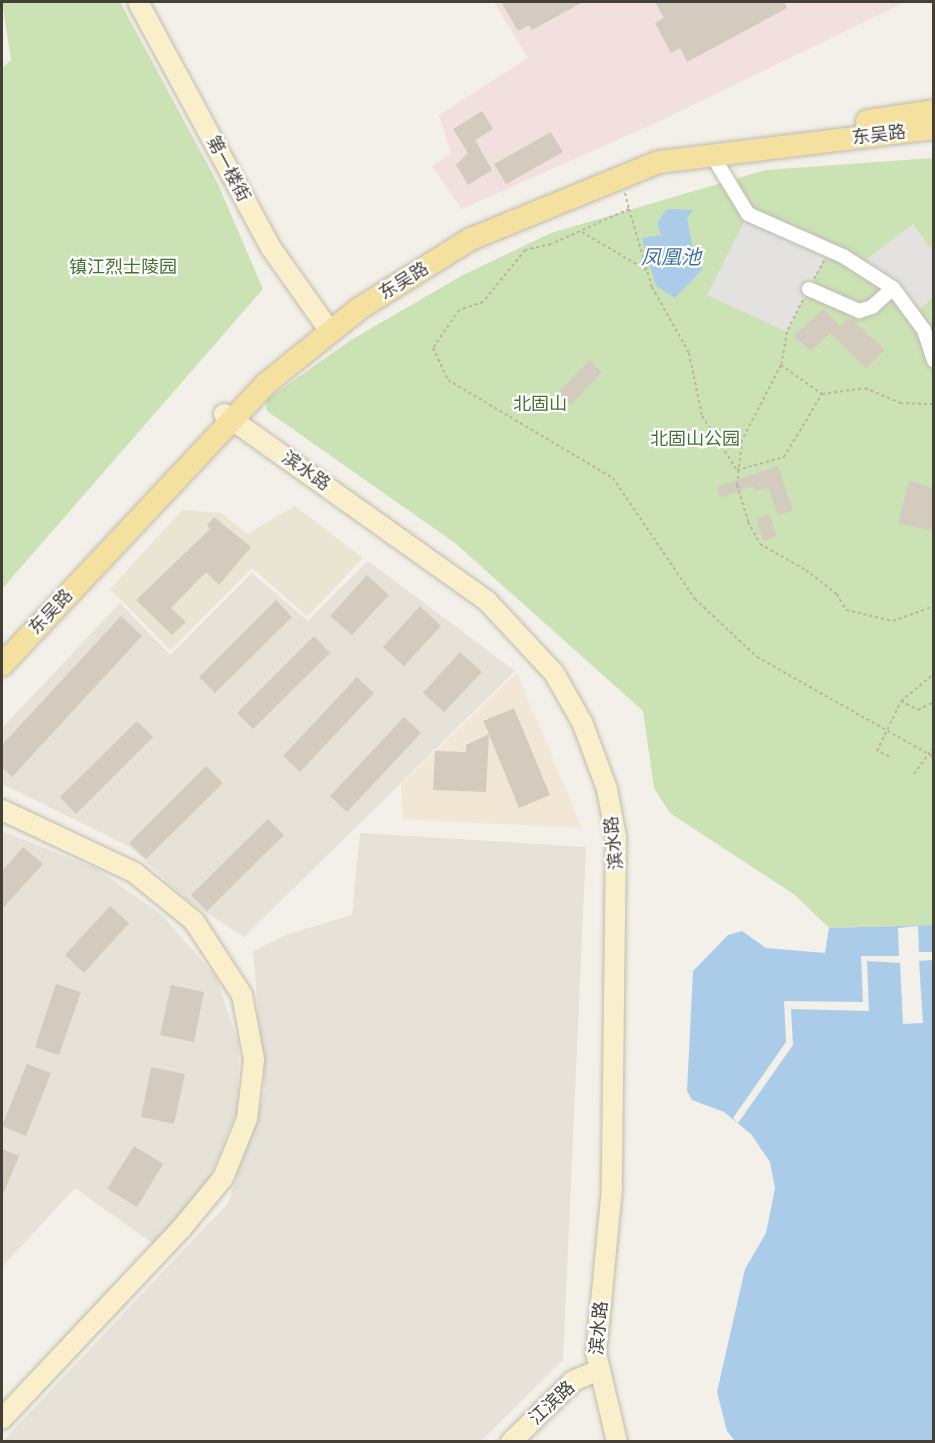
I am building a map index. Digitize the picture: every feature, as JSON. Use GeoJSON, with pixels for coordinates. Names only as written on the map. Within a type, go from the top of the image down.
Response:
{"type":"FeatureCollection","features":[{"type":"Feature","properties":{"kind":"main road","name":"东吴路"},"geometry":{"type":"LineString","coordinates":[[2,651],[228,417],[326,327],[468,229],[659,151],[933,111]]}},
{"type":"Feature","properties":{"kind":"main road","name":"东吴路"},"geometry":{"type":"LineString","coordinates":[[326,327],[471,239],[659,162],[933,128]]}},
{"type":"Feature","properties":{"kind":"main road","name":"东吴路"},"geometry":{"type":"LineString","coordinates":[[2,664],[228,417]]}},
{"type":"Feature","properties":{"kind":"street","name":"第一楼街"},"geometry":{"type":"LineString","coordinates":[[138,2],[271,248],[326,327]]}},
{"type":"Feature","properties":{"kind":"street"},"geometry":{"type":"LineString","coordinates":[[712,155],[748,214],[829,250],[893,288],[924,330],[933,360]]}},
{"type":"Feature","properties":{"kind":"street"},"geometry":{"type":"LineString","coordinates":[[809,289],[859,311],[872,307],[893,288]]}},
{"type":"Feature","properties":{"kind":"street","name":"滨水路"},"geometry":{"type":"LineString","coordinates":[[228,417],[487,601],[554,673],[582,722],[607,789],[618,903],[612,1188],[597,1371],[617,1442]]}},
{"type":"Feature","properties":{"kind":"street"},"geometry":{"type":"LineString","coordinates":[[2,810],[135,873],[194,921],[242,996],[254,1060],[247,1119],[223,1178],[181,1229],[2,1419]]}},
{"type":"Feature","properties":{"kind":"street","name":"江滨路"},"geometry":{"type":"LineString","coordinates":[[511,1442],[573,1381],[597,1371]]}},
{"type":"Feature","properties":{"kind":"path"},"geometry":{"type":"LineString","coordinates":[[620,178],[648,271],[689,353],[702,416],[736,470]]}},
{"type":"Feature","properties":{"kind":"path"},"geometry":{"type":"LineString","coordinates":[[629,209],[582,232],[525,250],[483,302],[459,310],[432,348],[448,380],[613,478],[695,599],[757,657],[890,729],[933,757]]}},
{"type":"Feature","properties":{"kind":"path"},"geometry":{"type":"LineString","coordinates":[[582,232],[648,271]]}},
{"type":"Feature","properties":{"kind":"path"},"geometry":{"type":"LineString","coordinates":[[829,250],[787,332],[781,364],[742,440],[736,470],[737,485],[760,544],[806,570],[837,594],[846,609],[893,621],[933,606]]}},
{"type":"Feature","properties":{"kind":"path"},"geometry":{"type":"LineString","coordinates":[[781,364],[822,394],[865,388],[900,403],[933,404]]}},
{"type":"Feature","properties":{"kind":"path"},"geometry":{"type":"LineString","coordinates":[[736,470],[784,457],[822,394]]}},
{"type":"Feature","properties":{"kind":"path"},"geometry":{"type":"LineString","coordinates":[[889,756],[877,751],[890,729],[901,702],[933,675]]}},
{"type":"Feature","properties":{"kind":"path"},"geometry":{"type":"LineString","coordinates":[[901,702],[918,710],[933,702]]}},
{"type":"Feature","properties":{"kind":"path"},"geometry":{"type":"LineString","coordinates":[[914,774],[926,753],[933,746]]}},
{"type":"Feature","properties":{"kind":"shaded area"},"geometry":{"type":"Polygon","coordinates":[[[494,2],[905,2],[662,120],[462,209],[432,166],[451,153],[439,115],[528,58],[494,2]]]}},
{"type":"Feature","properties":{"kind":"shaded area"},"geometry":{"type":"Polygon","coordinates":[[[748,214],[829,250],[787,332],[707,295],[748,214]]]}},
{"type":"Feature","properties":{"kind":"shaded area"},"geometry":{"type":"Polygon","coordinates":[[[913,224],[932,250],[934,266],[933,296],[914,316],[858,266],[913,224]]]}},
{"type":"Feature","properties":{"kind":"shaded area"},"geometry":{"type":"Polygon","coordinates":[[[295,506],[363,558],[307,616],[252,568],[171,650],[110,589],[182,510],[221,513],[247,534],[295,506]]]}},
{"type":"Feature","properties":{"kind":"shaded area"},"geometry":{"type":"Polygon","coordinates":[[[368,561],[515,671],[244,937],[189,901],[130,847],[2,784],[2,728],[120,603],[170,655],[252,573],[308,621],[368,561]]]}},
{"type":"Feature","properties":{"kind":"shaded area"},"geometry":{"type":"Polygon","coordinates":[[[517,673],[582,828],[403,819],[401,784],[517,673]]]}},
{"type":"Feature","properties":{"kind":"shaded area"},"geometry":{"type":"Polygon","coordinates":[[[2,831],[97,869],[163,916],[216,977],[239,1044],[237,1112],[208,1181],[156,1246],[75,1188],[2,1267],[2,831]]]}},
{"type":"Feature","properties":{"kind":"shaded area"},"geometry":{"type":"Polygon","coordinates":[[[360,833],[586,847],[563,1360],[481,1441],[2,1442],[228,1203],[265,1090],[253,951],[288,934],[352,915],[360,833]]]}},
{"type":"Feature","properties":{"kind":"green space","name":"镇江烈士陵园"},"geometry":{"type":"Polygon","coordinates":[[[2,2],[120,2],[217,182],[263,289],[2,589],[2,68],[11,60],[2,2]]]}},
{"type":"Feature","properties":{"kind":"green space","name":"北固山公园"},"geometry":{"type":"Polygon","coordinates":[[[933,158],[933,925],[829,928],[795,895],[670,813],[654,788],[643,711],[455,543],[267,411],[266,400],[351,340],[463,275],[551,233],[766,170],[933,158]]]}},
{"type":"Feature","properties":{"kind":"water","name":"凤凰池"},"geometry":{"type":"Polygon","coordinates":[[[667,209],[693,210],[687,218],[695,260],[703,269],[675,298],[656,286],[642,238],[661,235],[657,223],[667,209]]]}},
{"type":"Feature","properties":{"kind":"water"},"geometry":{"type":"Polygon","coordinates":[[[933,925],[933,1441],[735,1441],[727,1431],[717,1392],[745,1269],[766,1233],[775,1188],[770,1162],[751,1134],[724,1112],[692,1100],[687,1091],[693,971],[728,935],[742,931],[766,948],[825,953],[829,928],[933,925]]]}},
{"type":"Feature","properties":{"kind":"pier"},"geometry":{"type":"Polygon","coordinates":[[[918,926],[919,952],[933,952],[933,960],[919,961],[923,1023],[903,1024],[900,963],[867,961],[869,1011],[791,1009],[793,1045],[738,1123],[733,1118],[786,1042],[784,1001],[863,1002],[861,956],[899,956],[898,928],[918,926]]]}},
{"type":"Feature","properties":{"kind":"building"},"geometry":{"type":"Polygon","coordinates":[[[501,2],[583,2],[532,30],[529,25],[518,31],[501,2]]]}},
{"type":"Feature","properties":{"kind":"building"},"geometry":{"type":"Polygon","coordinates":[[[655,2],[784,2],[787,8],[687,62],[680,48],[671,53],[655,23],[664,18],[655,2]]]}},
{"type":"Feature","properties":{"kind":"building"},"geometry":{"type":"Polygon","coordinates":[[[482,111],[493,129],[475,140],[492,170],[468,185],[456,165],[468,153],[453,129],[482,111]]]}},
{"type":"Feature","properties":{"kind":"building"},"geometry":{"type":"Polygon","coordinates":[[[551,132],[563,152],[506,184],[494,164],[551,132]]]}},
{"type":"Feature","properties":{"kind":"building"},"geometry":{"type":"Polygon","coordinates":[[[824,309],[840,326],[850,318],[885,350],[866,369],[830,333],[811,351],[793,336],[824,309]]]}},
{"type":"Feature","properties":{"kind":"building"},"geometry":{"type":"Polygon","coordinates":[[[589,360],[602,372],[571,405],[558,393],[589,360]]]}},
{"type":"Feature","properties":{"kind":"building"},"geometry":{"type":"Polygon","coordinates":[[[778,466],[793,511],[778,515],[768,488],[755,491],[753,486],[720,498],[717,487],[778,466]]]}},
{"type":"Feature","properties":{"kind":"building"},"geometry":{"type":"Polygon","coordinates":[[[909,481],[933,488],[933,531],[898,523],[909,481]]]}},
{"type":"Feature","properties":{"kind":"building"},"geometry":{"type":"Polygon","coordinates":[[[769,514],[777,536],[764,541],[756,519],[769,514]]]}},
{"type":"Feature","properties":{"kind":"building"},"geometry":{"type":"Polygon","coordinates":[[[214,517],[251,547],[219,585],[206,572],[171,608],[186,622],[172,635],[136,600],[210,529],[207,525],[214,517]]]}},
{"type":"Feature","properties":{"kind":"building"},"geometry":{"type":"Polygon","coordinates":[[[367,575],[389,595],[352,635],[330,616],[367,575]]]}},
{"type":"Feature","properties":{"kind":"building"},"geometry":{"type":"Polygon","coordinates":[[[276,600],[292,617],[215,693],[199,677],[276,600]]]}},
{"type":"Feature","properties":{"kind":"building"},"geometry":{"type":"Polygon","coordinates":[[[420,606],[441,626],[404,666],[383,647],[420,606]]]}},
{"type":"Feature","properties":{"kind":"building"},"geometry":{"type":"Polygon","coordinates":[[[121,616],[142,636],[12,777],[2,767],[2,745],[121,616]]]}},
{"type":"Feature","properties":{"kind":"building"},"geometry":{"type":"Polygon","coordinates":[[[314,636],[330,653],[253,729],[237,713],[314,636]]]}},
{"type":"Feature","properties":{"kind":"building"},"geometry":{"type":"Polygon","coordinates":[[[460,652],[482,672],[444,712],[423,693],[460,652]]]}},
{"type":"Feature","properties":{"kind":"building"},"geometry":{"type":"Polygon","coordinates":[[[357,677],[374,693],[300,772],[283,756],[357,677]]]}},
{"type":"Feature","properties":{"kind":"building"},"geometry":{"type":"Polygon","coordinates":[[[514,708],[550,795],[519,808],[489,735],[486,792],[433,790],[435,751],[466,752],[466,745],[489,734],[483,721],[514,708]]]}},
{"type":"Feature","properties":{"kind":"building"},"geometry":{"type":"Polygon","coordinates":[[[404,717],[421,733],[347,812],[330,796],[404,717]]]}},
{"type":"Feature","properties":{"kind":"building"},"geometry":{"type":"Polygon","coordinates":[[[137,721],[153,737],[76,814],[60,797],[137,721]]]}},
{"type":"Feature","properties":{"kind":"building"},"geometry":{"type":"Polygon","coordinates":[[[206,766],[223,783],[146,859],[129,843],[206,766]]]}},
{"type":"Feature","properties":{"kind":"building"},"geometry":{"type":"Polygon","coordinates":[[[268,819],[284,835],[207,911],[191,895],[268,819]]]}},
{"type":"Feature","properties":{"kind":"building"},"geometry":{"type":"Polygon","coordinates":[[[23,847],[43,864],[2,909],[2,871],[23,847]]]}},
{"type":"Feature","properties":{"kind":"building"},"geometry":{"type":"Polygon","coordinates":[[[110,906],[129,923],[84,973],[65,955],[110,906]]]}},
{"type":"Feature","properties":{"kind":"building"},"geometry":{"type":"Polygon","coordinates":[[[56,984],[81,992],[59,1055],[35,1047],[56,984]]]}},
{"type":"Feature","properties":{"kind":"building"},"geometry":{"type":"Polygon","coordinates":[[[171,985],[204,992],[194,1042],[160,1035],[171,985]]]}},
{"type":"Feature","properties":{"kind":"building"},"geometry":{"type":"Polygon","coordinates":[[[27,1064],[51,1073],[26,1136],[2,1126],[27,1064]]]}},
{"type":"Feature","properties":{"kind":"building"},"geometry":{"type":"Polygon","coordinates":[[[151,1067],[185,1074],[174,1124],[141,1117],[151,1067]]]}},
{"type":"Feature","properties":{"kind":"building"},"geometry":{"type":"Polygon","coordinates":[[[134,1146],[163,1164],[137,1207],[107,1189],[134,1146]]]}},
{"type":"Feature","properties":{"kind":"building"},"geometry":{"type":"Polygon","coordinates":[[[2,1149],[19,1156],[2,1197],[2,1149]]]}},
{"type":"Feature","properties":{"kind":"park label","name":"北固山"},"geometry":{"type":"Point","coordinates":[540,404]}}]}
